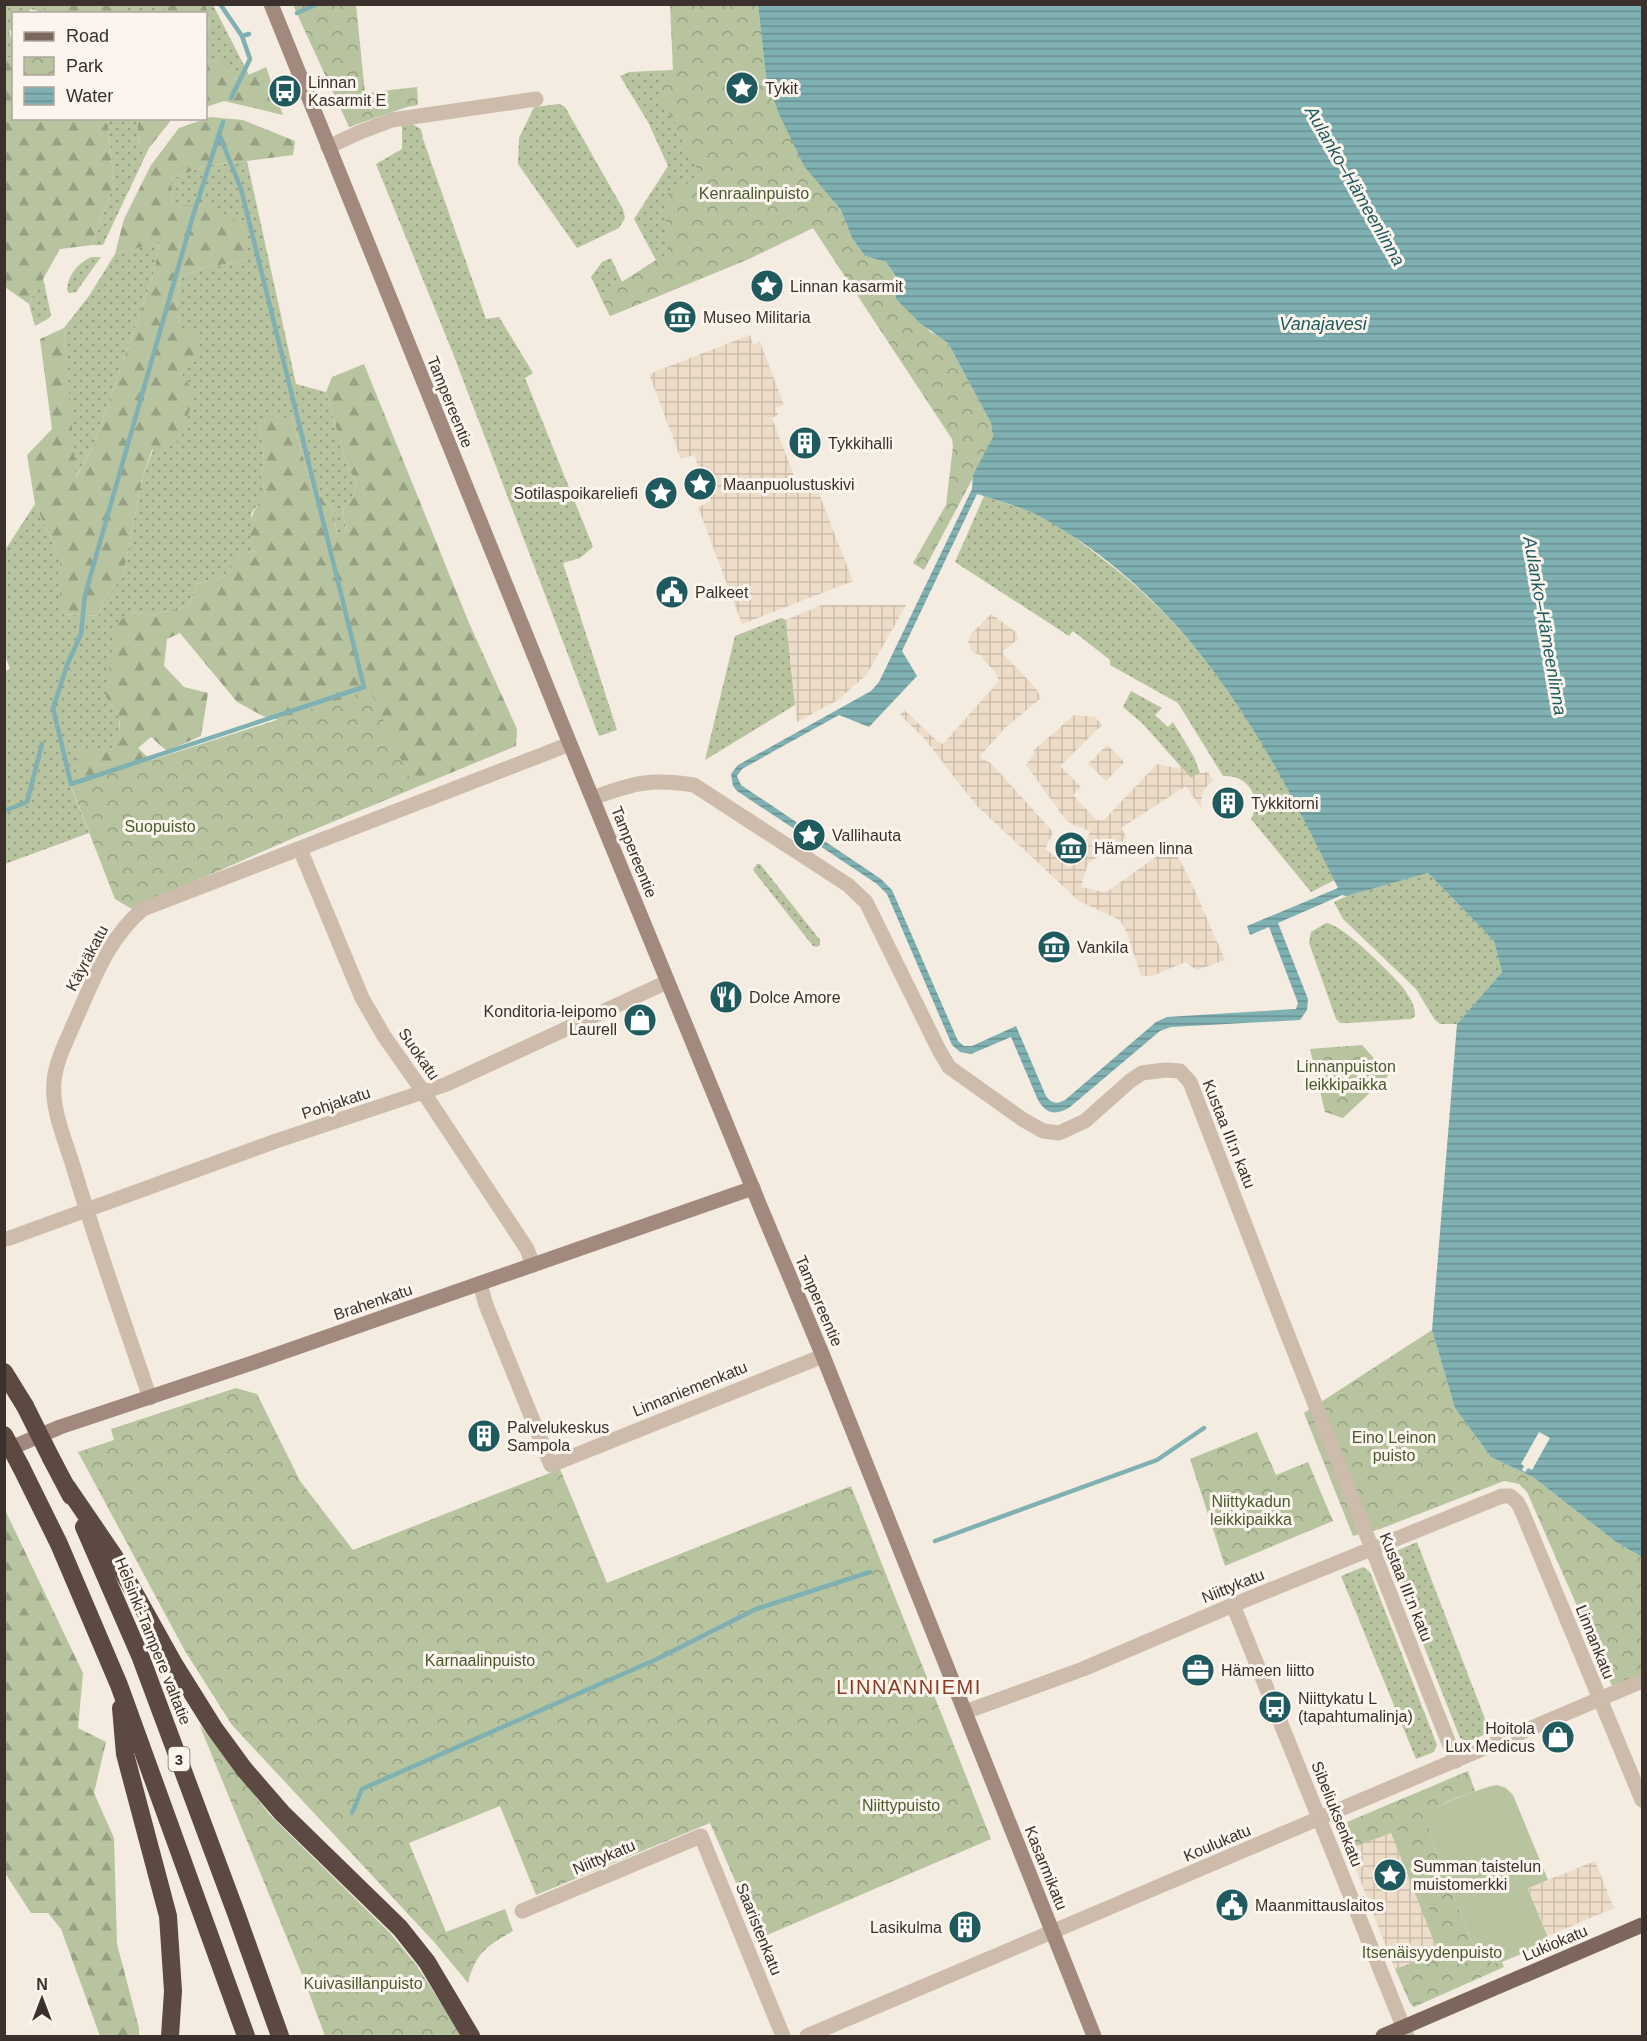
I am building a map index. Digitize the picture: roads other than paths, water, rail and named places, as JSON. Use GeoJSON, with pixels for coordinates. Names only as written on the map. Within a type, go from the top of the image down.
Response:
{"type":"FeatureCollection","features":[{"type":"Feature","properties":{"kind":"highway","name":"Helsinki-Tampere valtatie"},"geometry":{"type":"LineString","coordinates":[[4,1372],[25,1406],[67,1487],[141,1658],[280,2037]]}},
{"type":"Feature","properties":{"kind":"highway","name":"3"},"geometry":{"type":"LineString","coordinates":[[4,1435],[59,1544],[119,1685],[246,2037]]}},
{"type":"Feature","properties":{"kind":"highway"},"geometry":{"type":"LineString","coordinates":[[67,1487],[114,1556],[174,1664],[214,1728],[282,1813],[400,1928],[427,1962],[471,2036]]}},
{"type":"Feature","properties":{"kind":"highway"},"geometry":{"type":"LineString","coordinates":[[119,1685],[125,1754],[168,1916],[173,1991],[170,2037]]}},
{"type":"Feature","properties":{"kind":"main road","name":"Tampereentie"},"geometry":{"type":"LineString","coordinates":[[271,4],[667,982],[823,1356],[965,1712]]}},
{"type":"Feature","properties":{"kind":"main road","name":"Brahenkatu"},"geometry":{"type":"LineString","coordinates":[[4,1451],[60,1426],[150,1398],[753,1188]]}},
{"type":"Feature","properties":{"kind":"main road","name":"Kasarmikatu"},"geometry":{"type":"LineString","coordinates":[[965,1712],[1094,2037]]}},
{"type":"Feature","properties":{"kind":"main road","name":"Lukiokatu"},"geometry":{"type":"LineString","coordinates":[[1383,2037],[1405,2032],[1642,1925]]}},
{"type":"Feature","properties":{"kind":"street"},"geometry":{"type":"LineString","coordinates":[[328,147],[392,120],[536,99]]}},
{"type":"Feature","properties":{"kind":"street","name":"Käyräkatu"},"geometry":{"type":"LineString","coordinates":[[150,1398],[61,1125],[54,1082],[58,1064],[100,966],[129,921],[143,909],[570,744]]}},
{"type":"Feature","properties":{"kind":"street","name":"Kustaa III:n katu"},"geometry":{"type":"LineString","coordinates":[[593,798],[643,782],[694,785],[848,885],[866,902],[949,1067],[1022,1119],[1043,1131],[1059,1132],[1085,1121],[1142,1073],[1180,1071],[1190,1082],[1456,1761]]}},
{"type":"Feature","properties":{"kind":"street","name":"Suokatu"},"geometry":{"type":"LineString","coordinates":[[300,849],[362,998],[384,1036],[527,1249],[533,1265]]}},
{"type":"Feature","properties":{"kind":"street","name":"Pohjakatu"},"geometry":{"type":"LineString","coordinates":[[7,1239],[276,1141],[424,1093],[667,982]]}},
{"type":"Feature","properties":{"kind":"street","name":"Linnaniemenkatu"},"geometry":{"type":"LineString","coordinates":[[480,1284],[486,1305],[551,1465],[823,1356]]}},
{"type":"Feature","properties":{"kind":"street","name":"Niittykatu"},"geometry":{"type":"LineString","coordinates":[[965,1712],[1083,1669],[1371,1548],[1502,1496],[1514,1498]]}},
{"type":"Feature","properties":{"kind":"street","name":"Linnankatu"},"geometry":{"type":"LineString","coordinates":[[1514,1498],[1521,1509],[1642,1800]]}},
{"type":"Feature","properties":{"kind":"street","name":"Sibeliuksenkatu"},"geometry":{"type":"LineString","coordinates":[[1233,1605],[1405,2032]]}},
{"type":"Feature","properties":{"kind":"street","name":"Koulukatu"},"geometry":{"type":"LineString","coordinates":[[807,2037],[1642,1682]]}},
{"type":"Feature","properties":{"kind":"street","name":"Niittykatu"},"geometry":{"type":"LineString","coordinates":[[522,1911],[701,1836]]}},
{"type":"Feature","properties":{"kind":"street","name":"Saaristenkatu"},"geometry":{"type":"LineString","coordinates":[[701,1836],[783,2037]]}},
{"type":"Feature","properties":{"kind":"water","name":"Vanajavesi"},"geometry":{"type":"Polygon","coordinates":[[[758,5],[1642,5],[1642,1557],[1616,1542],[1533,1477],[1491,1457],[1455,1408],[1432,1330],[1457,1024],[1502,972],[1494,941],[1428,873],[1347,896],[1342,895],[1278,923],[1308,999],[1307,1010],[1300,1020],[1171,1027],[1160,1031],[1070,1107],[1060,1112],[1052,1112],[1044,1108],[1038,1100],[1011,1037],[971,1054],[960,1052],[952,1045],[887,894],[877,884],[737,791],[733,786],[731,774],[738,765],[871,691],[879,682],[972,489],[973,475],[993,437],[991,423],[948,343],[920,323],[896,299],[896,277],[886,262],[865,256],[852,238],[841,210],[804,166],[779,114],[766,77],[758,5]],[[977,494],[902,651],[917,676],[869,727],[839,715],[742,769],[737,776],[741,785],[881,879],[892,890],[958,1041],[964,1046],[972,1046],[1016,1026],[1046,1096],[1050,1101],[1057,1103],[1065,1100],[1156,1022],[1167,1017],[1296,1009],[1298,1003],[1269,927],[1250,935],[1247,926],[1338,888],[1311,833],[1252,728],[1220,680],[1184,634],[1143,592],[1097,553],[1038,515],[977,494]]]}},
{"type":"Feature","properties":{"kind":"waterway"},"geometry":{"type":"LineString","coordinates":[[220,4],[242,36]]}},
{"type":"Feature","properties":{"kind":"waterway"},"geometry":{"type":"LineString","coordinates":[[297,13],[317,4]]}},
{"type":"Feature","properties":{"kind":"waterway"},"geometry":{"type":"LineString","coordinates":[[231,98],[250,59],[242,36],[249,34]]}},
{"type":"Feature","properties":{"kind":"waterway"},"geometry":{"type":"LineString","coordinates":[[53,709],[67,665],[81,634],[85,595],[192,219],[223,122]]}},
{"type":"Feature","properties":{"kind":"waterway"},"geometry":{"type":"LineString","coordinates":[[53,708],[71,784],[364,687],[241,189],[219,134]]}},
{"type":"Feature","properties":{"kind":"waterway"},"geometry":{"type":"LineString","coordinates":[[4,811],[27,802],[42,744]]}},
{"type":"Feature","properties":{"kind":"waterway"},"geometry":{"type":"LineString","coordinates":[[935,1541],[1157,1460],[1204,1428]]}},
{"type":"Feature","properties":{"kind":"waterway"},"geometry":{"type":"LineString","coordinates":[[352,1813],[362,1789],[657,1659],[756,1609],[870,1572]]}},
{"type":"Feature","properties":{"kind":"place","name":"Tykit"},"geometry":{"type":"Point","coordinates":[742,88]}},
{"type":"Feature","properties":{"kind":"place","name":"Linnan Kasarmit E"},"geometry":{"type":"Point","coordinates":[285,91]}},
{"type":"Feature","properties":{"kind":"place","name":"Linnan kasarmit"},"geometry":{"type":"Point","coordinates":[767,286]}},
{"type":"Feature","properties":{"kind":"place","name":"Museo Militaria"},"geometry":{"type":"Point","coordinates":[680,317]}},
{"type":"Feature","properties":{"kind":"place","name":"Tykkihalli"},"geometry":{"type":"Point","coordinates":[805,443]}},
{"type":"Feature","properties":{"kind":"place","name":"Maanpuolustuskivi"},"geometry":{"type":"Point","coordinates":[700,484]}},
{"type":"Feature","properties":{"kind":"place","name":"Sotilaspoikareliefi"},"geometry":{"type":"Point","coordinates":[661,493]}},
{"type":"Feature","properties":{"kind":"place","name":"Palkeet"},"geometry":{"type":"Point","coordinates":[672,592]}},
{"type":"Feature","properties":{"kind":"place","name":"Tykkitorni"},"geometry":{"type":"Point","coordinates":[1228,803]}},
{"type":"Feature","properties":{"kind":"place","name":"Vallihauta"},"geometry":{"type":"Point","coordinates":[809,835]}},
{"type":"Feature","properties":{"kind":"place","name":"Hämeen linna"},"geometry":{"type":"Point","coordinates":[1071,848]}},
{"type":"Feature","properties":{"kind":"place","name":"Vankila"},"geometry":{"type":"Point","coordinates":[1054,947]}},
{"type":"Feature","properties":{"kind":"place","name":"Dolce Amore"},"geometry":{"type":"Point","coordinates":[726,997]}},
{"type":"Feature","properties":{"kind":"place","name":"Konditoria-leipomo Laurell"},"geometry":{"type":"Point","coordinates":[640,1020]}},
{"type":"Feature","properties":{"kind":"place","name":"Palvelukeskus Sampola"},"geometry":{"type":"Point","coordinates":[484,1436]}},
{"type":"Feature","properties":{"kind":"place","name":"Hämeen liitto"},"geometry":{"type":"Point","coordinates":[1198,1670]}},
{"type":"Feature","properties":{"kind":"place","name":"Niittykatu L (tapahtumalinja)"},"geometry":{"type":"Point","coordinates":[1275,1707]}},
{"type":"Feature","properties":{"kind":"place","name":"Hoitola Lux Medicus"},"geometry":{"type":"Point","coordinates":[1558,1737]}},
{"type":"Feature","properties":{"kind":"place","name":"Summan taistelun muistomerkki"},"geometry":{"type":"Point","coordinates":[1390,1875]}},
{"type":"Feature","properties":{"kind":"place","name":"Maanmittauslaitos"},"geometry":{"type":"Point","coordinates":[1232,1905]}},
{"type":"Feature","properties":{"kind":"place","name":"Lasikulma"},"geometry":{"type":"Point","coordinates":[965,1927]}},
{"type":"Feature","properties":{"kind":"district","name":"LINNANNIEMI"},"geometry":{"type":"Point","coordinates":[909,1687]}},
{"type":"Feature","properties":{"kind":"water label","name":"Aulanko–Hämeenlinna"},"geometry":{"type":"Point","coordinates":[1355,186]}},
{"type":"Feature","properties":{"kind":"water label","name":"Aulanko–Hämeenlinna"},"geometry":{"type":"Point","coordinates":[1545,626]}},
{"type":"Feature","properties":{"kind":"park label","name":"Kenraalinpuisto"},"geometry":{"type":"Point","coordinates":[754,193]}},
{"type":"Feature","properties":{"kind":"park label","name":"Suopuisto"},"geometry":{"type":"Point","coordinates":[160,826]}},
{"type":"Feature","properties":{"kind":"park label","name":"Linnanpuiston leikkipaikka"},"geometry":{"type":"Point","coordinates":[1346,1075]}},
{"type":"Feature","properties":{"kind":"park label","name":"Eino Leinon puisto"},"geometry":{"type":"Point","coordinates":[1394,1446]}},
{"type":"Feature","properties":{"kind":"park label","name":"Niittykadun leikkipaikka"},"geometry":{"type":"Point","coordinates":[1251,1510]}},
{"type":"Feature","properties":{"kind":"park label","name":"Karnaalinpuisto"},"geometry":{"type":"Point","coordinates":[480,1660]}},
{"type":"Feature","properties":{"kind":"park label","name":"Niittypuisto"},"geometry":{"type":"Point","coordinates":[901,1805]}},
{"type":"Feature","properties":{"kind":"park label","name":"Itsenäisyydenpuisto"},"geometry":{"type":"Point","coordinates":[1432,1952]}},
{"type":"Feature","properties":{"kind":"park label","name":"Kuivasillanpuisto"},"geometry":{"type":"Point","coordinates":[363,1983]}}]}
